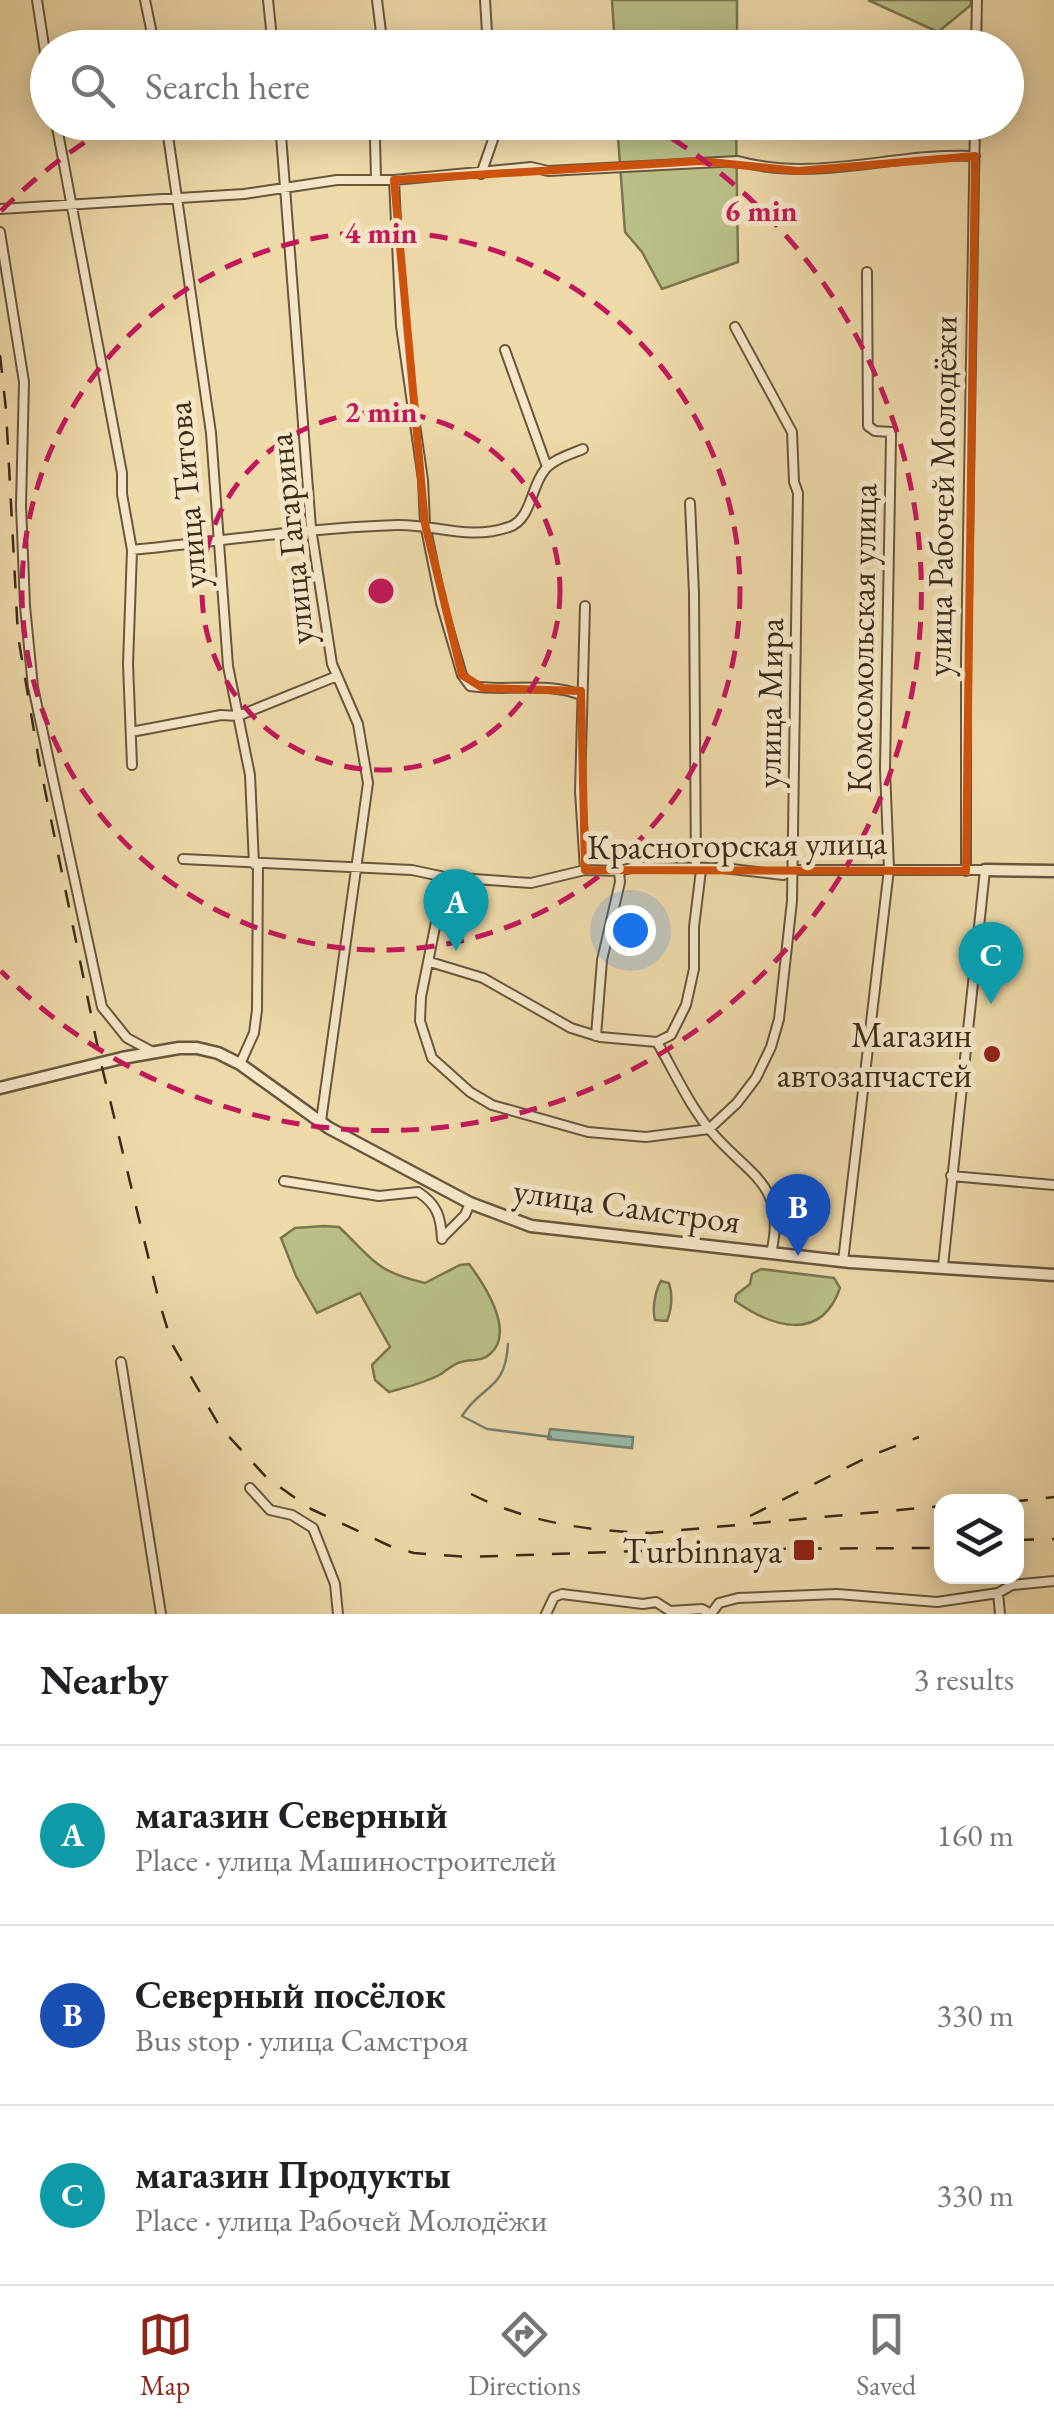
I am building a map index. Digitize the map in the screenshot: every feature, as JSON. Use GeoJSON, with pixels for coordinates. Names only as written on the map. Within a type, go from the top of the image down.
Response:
{"type":"FeatureCollection","features":[{"type":"Feature","properties":{"kind":"street"},"geometry":{"type":"LineString","coordinates":[[37,0],[42,30]]}},
{"type":"Feature","properties":{"kind":"street"},"geometry":{"type":"LineString","coordinates":[[145,0],[151,30]]}},
{"type":"Feature","properties":{"kind":"street"},"geometry":{"type":"LineString","coordinates":[[268,0],[271,30]]}},
{"type":"Feature","properties":{"kind":"street"},"geometry":{"type":"LineString","coordinates":[[377,0],[381,30]]}},
{"type":"Feature","properties":{"kind":"street"},"geometry":{"type":"LineString","coordinates":[[485,0],[487,30]]}},
{"type":"Feature","properties":{"kind":"street"},"geometry":{"type":"LineString","coordinates":[[976,30],[977,0]]}},
{"type":"Feature","properties":{"kind":"street"},"geometry":{"type":"LineString","coordinates":[[59,140],[122,472],[132,550],[128,664],[132,765]]}},
{"type":"Feature","properties":{"kind":"street","name":"улица Титова"},"geometry":{"type":"LineString","coordinates":[[169,140],[211,433],[228,666],[250,775],[256,864],[257,1010],[254,1033],[240,1064]]}},
{"type":"Feature","properties":{"kind":"street","name":"улица Гагарина"},"geometry":{"type":"LineString","coordinates":[[282,140],[311,528],[332,664],[358,724],[368,783],[321,1121]]}},
{"type":"Feature","properties":{"kind":"street"},"geometry":{"type":"LineString","coordinates":[[375,140],[376,179]]}},
{"type":"Feature","properties":{"kind":"street"},"geometry":{"type":"LineString","coordinates":[[480,174],[493,140]]}},
{"type":"Feature","properties":{"kind":"street","name":"улица Рабочей Молодёжи"},"geometry":{"type":"LineString","coordinates":[[966,871],[975,140]]}},
{"type":"Feature","properties":{"kind":"street"},"geometry":{"type":"LineString","coordinates":[[0,210],[177,200],[286,190],[337,180],[394,180],[531,168],[719,161],[798,171],[902,158],[975,156]]}},
{"type":"Feature","properties":{"kind":"street"},"geometry":{"type":"LineString","coordinates":[[394,180],[401,326],[422,480],[424,524],[462,675],[470,686],[554,688],[581,695]]}},
{"type":"Feature","properties":{"kind":"street"},"geometry":{"type":"LineString","coordinates":[[0,232],[24,382],[20,506],[24,606],[33,687],[102,1007],[127,1038],[153,1052]]}},
{"type":"Feature","properties":{"kind":"street","name":"Комсомольская улица"},"geometry":{"type":"LineString","coordinates":[[843,1261],[889,869],[884,769],[891,432],[868,426],[867,272]]}},
{"type":"Feature","properties":{"kind":"street","name":"улица Мира"},"geometry":{"type":"LineString","coordinates":[[709,1129],[756,1078],[771,1047],[778,1019],[794,870],[798,493],[792,432],[735,327]]}},
{"type":"Feature","properties":{"kind":"street"},"geometry":{"type":"LineString","coordinates":[[506,350],[547,467]]}},
{"type":"Feature","properties":{"kind":"street"},"geometry":{"type":"LineString","coordinates":[[132,550],[311,528],[424,524],[432,530],[470,533],[516,524],[547,467],[583,449]]}},
{"type":"Feature","properties":{"kind":"street"},"geometry":{"type":"LineString","coordinates":[[430,962],[482,978],[543,1014],[596,1036],[657,1042],[671,1034],[686,1005],[694,969],[698,870],[690,502]]}},
{"type":"Feature","properties":{"kind":"street"},"geometry":{"type":"LineString","coordinates":[[585,606],[580,792],[585,870]]}},
{"type":"Feature","properties":{"kind":"street"},"geometry":{"type":"LineString","coordinates":[[131,732],[221,714],[238,716],[337,676]]}},
{"type":"Feature","properties":{"kind":"street","name":"Красногорская улица"},"geometry":{"type":"LineString","coordinates":[[183,859],[358,866],[531,883],[585,870],[636,867],[723,868],[783,875],[794,870],[1054,871]]}},
{"type":"Feature","properties":{"kind":"street"},"geometry":{"type":"LineString","coordinates":[[943,1266],[985,870]]}},
{"type":"Feature","properties":{"kind":"street"},"geometry":{"type":"LineString","coordinates":[[596,1036],[602,960],[620,882],[619,871]]}},
{"type":"Feature","properties":{"kind":"street"},"geometry":{"type":"LineString","coordinates":[[445,877],[421,997],[420,1022],[432,1058],[470,1092],[492,1105],[588,1132],[646,1136],[709,1129]]}},
{"type":"Feature","properties":{"kind":"street"},"geometry":{"type":"LineString","coordinates":[[657,1042],[709,1129],[754,1172],[776,1209],[777,1230],[771,1252]]}},
{"type":"Feature","properties":{"kind":"street","name":"улица Самстроя"},"geometry":{"type":"LineString","coordinates":[[0,1088],[116,1059],[197,1048],[240,1064],[329,1128],[470,1203],[532,1226],[843,1261],[1054,1275]]}},
{"type":"Feature","properties":{"kind":"street"},"geometry":{"type":"LineString","coordinates":[[951,1176],[1054,1185]]}},
{"type":"Feature","properties":{"kind":"street"},"geometry":{"type":"LineString","coordinates":[[284,1181],[379,1196],[418,1192],[440,1214],[442,1239],[465,1216],[470,1203]]}},
{"type":"Feature","properties":{"kind":"street"},"geometry":{"type":"LineString","coordinates":[[120,1362],[160,1614]]}},
{"type":"Feature","properties":{"kind":"street"},"geometry":{"type":"LineString","coordinates":[[250,1488],[270,1510],[292,1515],[313,1528],[335,1584],[338,1614]]}},
{"type":"Feature","properties":{"kind":"street"},"geometry":{"type":"LineString","coordinates":[[546,1614],[554,1597],[562,1594],[643,1604],[656,1602],[670,1611],[702,1609],[711,1614],[720,1603],[738,1598],[836,1594],[937,1602],[998,1592],[1012,1585],[1054,1581]]}},
{"type":"Feature","properties":{"kind":"street"},"geometry":{"type":"LineString","coordinates":[[998,1592],[1000,1614]]}},
{"type":"Feature","properties":{"kind":"highlighted area"},"geometry":{"type":"Polygon","coordinates":[[[975,156],[966,871],[585,870],[581,691],[483,688],[462,675],[425,524],[394,180],[700,161],[798,171],[975,156]]]}},
{"type":"Feature","properties":{"kind":"green space"},"geometry":{"type":"Polygon","coordinates":[[[612,0],[737,0],[737,30],[614,30],[612,0]]]}},
{"type":"Feature","properties":{"kind":"green space"},"geometry":{"type":"Polygon","coordinates":[[[868,0],[971,0],[971,5],[940,30],[868,0]]]}},
{"type":"Feature","properties":{"kind":"green space"},"geometry":{"type":"Polygon","coordinates":[[[618,140],[736,140],[738,262],[662,289],[642,252],[625,232],[618,140]]]}},
{"type":"Feature","properties":{"kind":"green space"},"geometry":{"type":"Polygon","coordinates":[[[339,1227],[385,1269],[408,1279],[425,1283],[469,1264],[495,1308],[500,1333],[497,1345],[484,1358],[458,1363],[429,1380],[389,1392],[375,1380],[372,1365],[390,1347],[360,1293],[317,1313],[281,1238],[295,1228],[339,1227]]]}},
{"type":"Feature","properties":{"kind":"green space"},"geometry":{"type":"Polygon","coordinates":[[[761,1269],[834,1278],[840,1288],[821,1317],[794,1325],[779,1323],[735,1301],[736,1295],[750,1284],[752,1274],[761,1269]]]}},
{"type":"Feature","properties":{"kind":"green space"},"geometry":{"type":"Polygon","coordinates":[[[661,1281],[669,1283],[671,1293],[667,1321],[655,1320],[654,1316],[661,1281]]]}},
{"type":"Feature","properties":{"kind":"shaded area"},"geometry":{"type":"Polygon","coordinates":[[[550,1429],[633,1437],[632,1448],[548,1439],[550,1429]]]}},
{"type":"Feature","properties":{"kind":"waterway"},"geometry":{"type":"LineString","coordinates":[[508,1344],[498,1379],[462,1416],[487,1429],[551,1437]]}},
{"type":"Feature","properties":{"kind":"railway"},"geometry":{"type":"LineString","coordinates":[[0,355],[18,636],[39,761],[101,1063],[159,1301],[172,1344],[220,1427],[267,1478],[311,1509],[414,1553],[468,1557],[696,1549],[934,1548]]}},
{"type":"Feature","properties":{"kind":"railway"},"geometry":{"type":"LineString","coordinates":[[750,1516],[870,1456],[919,1437]]}},
{"type":"Feature","properties":{"kind":"railway"},"geometry":{"type":"LineString","coordinates":[[471,1494],[514,1512],[558,1523],[650,1533],[934,1507]]}},
{"type":"Feature","properties":{"kind":"railway"},"geometry":{"type":"LineString","coordinates":[[1024,1500],[1054,1497]]}},
{"type":"Feature","properties":{"kind":"railway"},"geometry":{"type":"LineString","coordinates":[[1024,1540],[1054,1539]]}},
{"type":"Feature","properties":{"kind":"place","name":"магазин Северный"},"geometry":{"type":"Point","coordinates":[456,951]}},
{"type":"Feature","properties":{"kind":"place","name":"магазин Продукты"},"geometry":{"type":"Point","coordinates":[991,1004]}},
{"type":"Feature","properties":{"kind":"place","name":"Магазин автозапчастей"},"geometry":{"type":"Point","coordinates":[992,1054]}},
{"type":"Feature","properties":{"kind":"place","name":"Северный посёлок"},"geometry":{"type":"Point","coordinates":[798,1256]}},
{"type":"Feature","properties":{"kind":"place","name":"Turbinnaya"},"geometry":{"type":"Point","coordinates":[804,1550]}}]}
